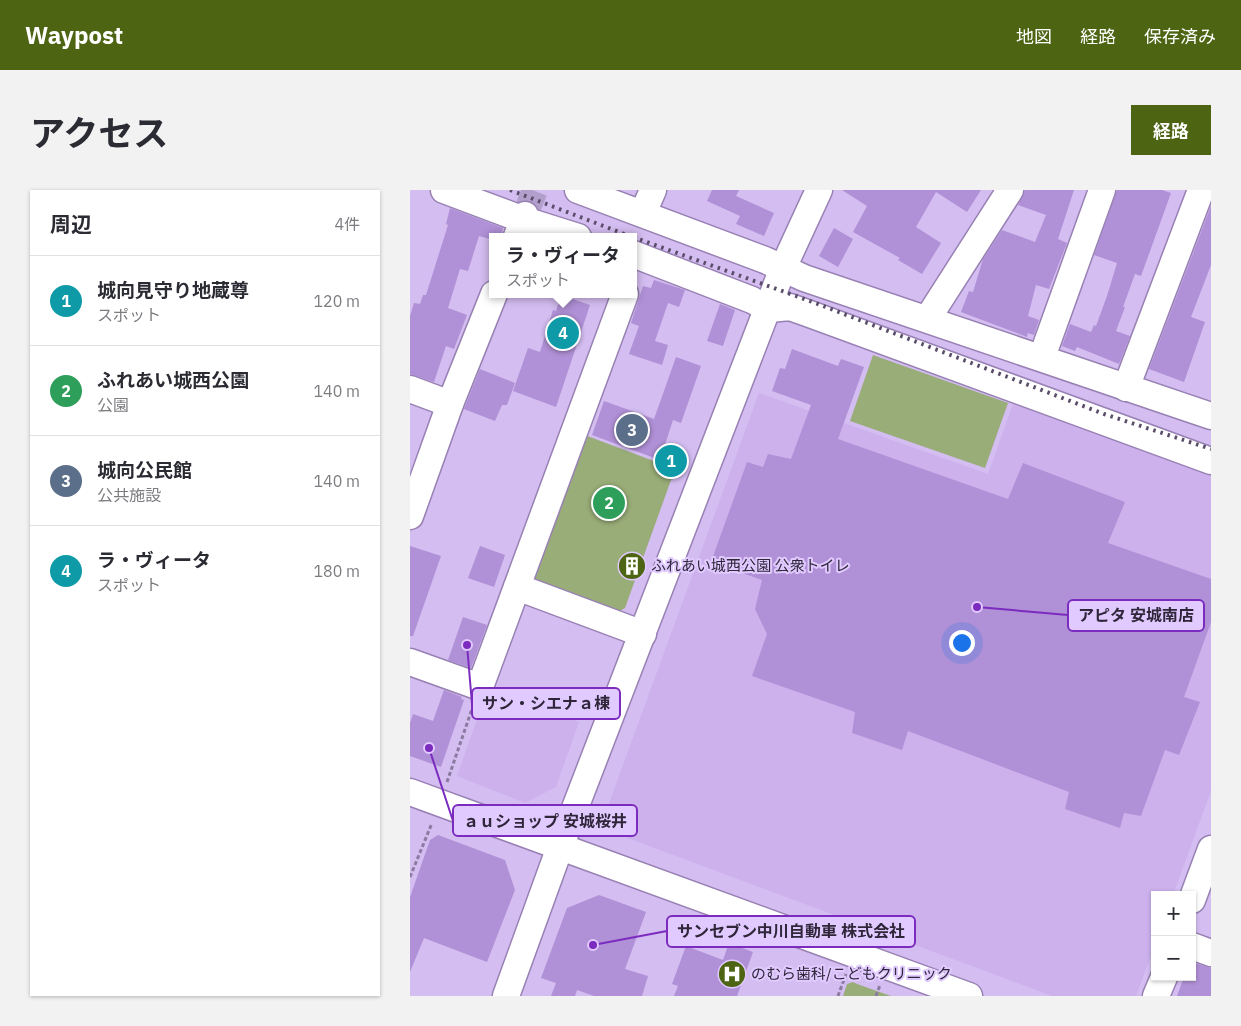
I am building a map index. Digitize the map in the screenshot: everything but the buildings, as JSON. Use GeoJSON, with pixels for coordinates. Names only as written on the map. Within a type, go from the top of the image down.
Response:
{"type":"FeatureCollection","features":[{"type":"Feature","properties":{"kind":"street"},"geometry":{"type":"LineString","coordinates":[[444,190],[522,224],[561,233]]}},
{"type":"Feature","properties":{"kind":"street"},"geometry":{"type":"LineString","coordinates":[[578,190],[648,201],[804,278],[928,318],[1211,416]]}},
{"type":"Feature","properties":{"kind":"street"},"geometry":{"type":"LineString","coordinates":[[506,996],[560,847],[769,309],[783,268],[819,190]]}},
{"type":"Feature","properties":{"kind":"street"},"geometry":{"type":"LineString","coordinates":[[928,318],[1010,190]]}},
{"type":"Feature","properties":{"kind":"street"},"geometry":{"type":"LineString","coordinates":[[1042,357],[1102,190]]}},
{"type":"Feature","properties":{"kind":"street"},"geometry":{"type":"LineString","coordinates":[[1126,388],[1201,190]]}},
{"type":"Feature","properties":{"kind":"street"},"geometry":{"type":"LineString","coordinates":[[637,261],[752,300],[769,309],[790,307],[1211,461]]}},
{"type":"Feature","properties":{"kind":"street"},"geometry":{"type":"LineString","coordinates":[[410,516],[450,404],[492,298]]}},
{"type":"Feature","properties":{"kind":"street"},"geometry":{"type":"LineString","coordinates":[[410,662],[480,687],[624,298]]}},
{"type":"Feature","properties":{"kind":"street"},"geometry":{"type":"LineString","coordinates":[[410,389],[450,404]]}},
{"type":"Feature","properties":{"kind":"street"},"geometry":{"type":"LineString","coordinates":[[517,586],[643,634]]}},
{"type":"Feature","properties":{"kind":"street"},"geometry":{"type":"LineString","coordinates":[[410,792],[969,996]]}},
{"type":"Feature","properties":{"kind":"street"},"geometry":{"type":"LineString","coordinates":[[1195,891],[1211,849]]}},
{"type":"Feature","properties":{"kind":"street"},"geometry":{"type":"LineString","coordinates":[[1196,947],[1211,953]]}},
{"type":"Feature","properties":{"kind":"street"},"geometry":{"type":"LineString","coordinates":[[1156,996],[1162,981]]}},
{"type":"Feature","properties":{"kind":"path"},"geometry":{"type":"LineString","coordinates":[[447,782],[480,687]]}},
{"type":"Feature","properties":{"kind":"path"},"geometry":{"type":"LineString","coordinates":[[410,877],[432,824]]}},
{"type":"Feature","properties":{"kind":"path"},"geometry":{"type":"LineString","coordinates":[[838,996],[847,973]]}},
{"type":"Feature","properties":{"kind":"path"},"geometry":{"type":"LineString","coordinates":[[876,996],[880,984]]}},
{"type":"Feature","properties":{"kind":"shaded area"},"geometry":{"type":"Polygon","coordinates":[[[759,393],[988,474],[1013,404],[1211,473],[1211,791],[1174,891],[1151,891],[1151,956],[1136,996],[1052,996],[622,836],[608,806],[759,393]]]}},
{"type":"Feature","properties":{"kind":"shaded area"},"geometry":{"type":"Polygon","coordinates":[[[488,689],[579,722],[556,787],[525,803],[457,776],[488,689]]]}},
{"type":"Feature","properties":{"kind":"green space"},"geometry":{"type":"Polygon","coordinates":[[[873,355],[1008,403],[985,468],[850,421],[873,355]]]}},
{"type":"Feature","properties":{"kind":"green space"},"geometry":{"type":"Polygon","coordinates":[[[582,434],[675,469],[625,608],[613,615],[533,583],[529,572],[582,434]]]}},
{"type":"Feature","properties":{"kind":"green space"},"geometry":{"type":"Polygon","coordinates":[[[853,982],[891,996],[843,996],[847,984],[853,982]]]}},
{"type":"Feature","properties":{"kind":"tunnel"},"geometry":{"type":"LineString","coordinates":[[525,215],[535,190]]}},
{"type":"Feature","properties":{"kind":"railway"},"geometry":{"type":"LineString","coordinates":[[510,190],[622,233]]}},
{"type":"Feature","properties":{"kind":"railway"},"geometry":{"type":"LineString","coordinates":[[637,238],[818,304],[1104,414],[1211,449]]}},
{"type":"Feature","properties":{"kind":"place","name":"ラ・ヴィータ"},"geometry":{"type":"Point","coordinates":[563,333]}},
{"type":"Feature","properties":{"kind":"place","name":"城向公民館"},"geometry":{"type":"Point","coordinates":[632,430]}},
{"type":"Feature","properties":{"kind":"place","name":"城向見守り地蔵尊"},"geometry":{"type":"Point","coordinates":[671,461]}},
{"type":"Feature","properties":{"kind":"place","name":"ふれあい城西公園"},"geometry":{"type":"Point","coordinates":[609,503]}},
{"type":"Feature","properties":{"kind":"place","name":"ふれあい城西公園 公衆トイレ"},"geometry":{"type":"Point","coordinates":[632,566]}},
{"type":"Feature","properties":{"kind":"place","name":"アピタ 安城南店"},"geometry":{"type":"Point","coordinates":[977,607]}},
{"type":"Feature","properties":{"kind":"place","name":"サン・シエナａ棟"},"geometry":{"type":"Point","coordinates":[467,645]}},
{"type":"Feature","properties":{"kind":"place","name":"ａｕショップ 安城桜井"},"geometry":{"type":"Point","coordinates":[429,748]}},
{"type":"Feature","properties":{"kind":"place","name":"サンセブン中川自動車 株式会社"},"geometry":{"type":"Point","coordinates":[593,945]}},
{"type":"Feature","properties":{"kind":"place","name":"のむら歯科/こどもクリニック"},"geometry":{"type":"Point","coordinates":[732,974]}}]}
